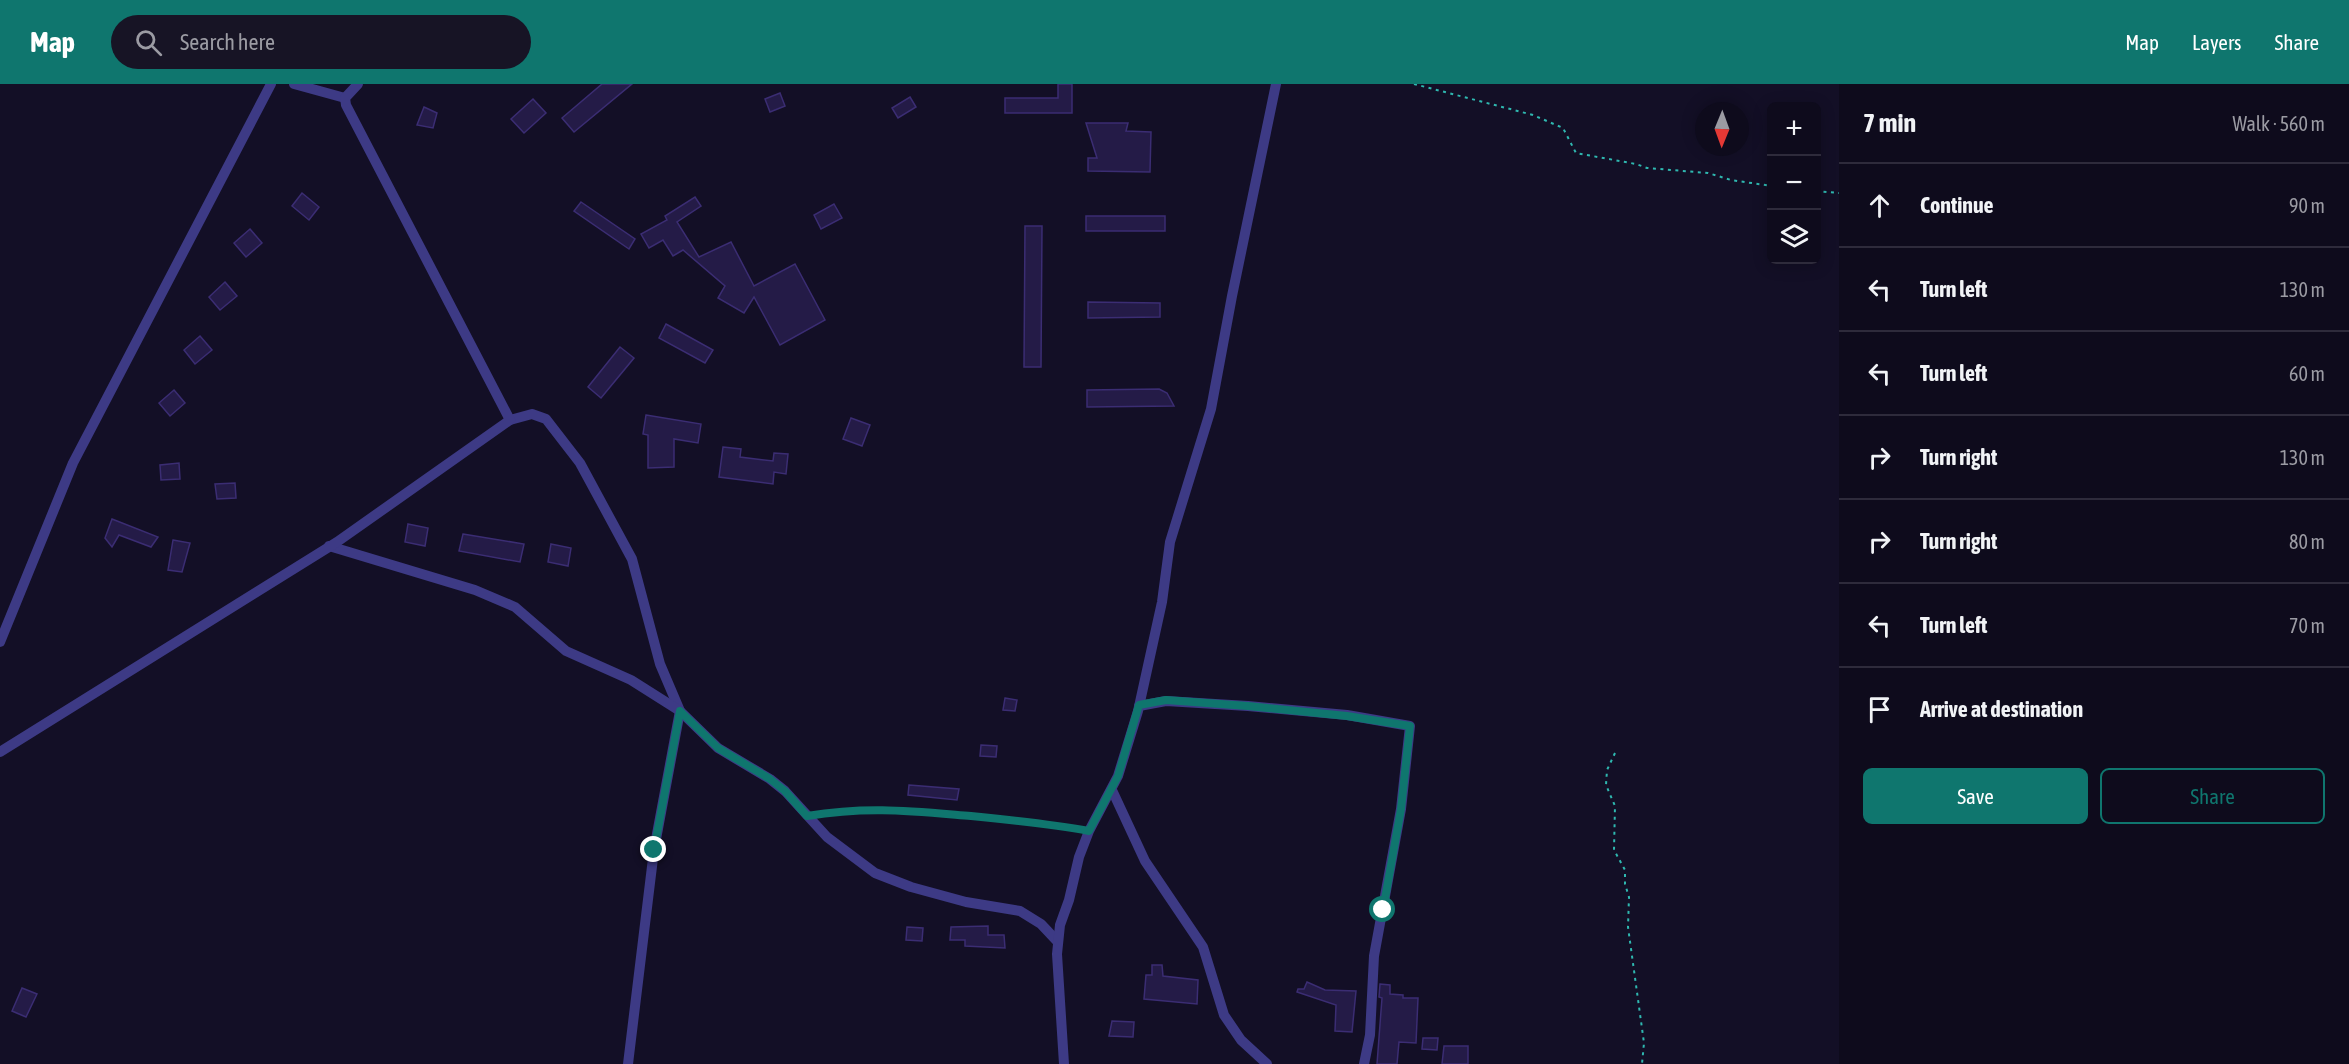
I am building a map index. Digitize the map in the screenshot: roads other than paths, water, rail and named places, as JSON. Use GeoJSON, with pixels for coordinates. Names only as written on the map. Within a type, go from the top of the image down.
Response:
{"type":"FeatureCollection","features":[{"type":"Feature","properties":{"kind":"street"},"geometry":{"type":"LineString","coordinates":[[0,642],[73,463],[270,84]]}},
{"type":"Feature","properties":{"kind":"street"},"geometry":{"type":"LineString","coordinates":[[294,84],[345,98]]}},
{"type":"Feature","properties":{"kind":"street"},"geometry":{"type":"LineString","coordinates":[[345,98],[358,84]]}},
{"type":"Feature","properties":{"kind":"street"},"geometry":{"type":"LineString","coordinates":[[1064,1064],[1057,941],[1089,831],[1112,790],[1139,705],[1162,602],[1170,542],[1211,409],[1276,84]]}},
{"type":"Feature","properties":{"kind":"street"},"geometry":{"type":"LineString","coordinates":[[345,98],[346,105],[510,420]]}},
{"type":"Feature","properties":{"kind":"street"},"geometry":{"type":"LineString","coordinates":[[0,752],[329,546],[510,420],[532,414],[546,419],[580,463],[632,560],[660,664],[680,711],[654,850],[628,1064]]}},
{"type":"Feature","properties":{"kind":"street"},"geometry":{"type":"LineString","coordinates":[[329,546],[498,598],[515,607],[566,651],[631,680],[680,711],[718,748],[770,779],[785,791],[827,837],[875,873],[911,887],[966,902],[1020,911],[1041,924],[1057,941]]}},
{"type":"Feature","properties":{"kind":"street"},"geometry":{"type":"LineString","coordinates":[[1139,705],[1166,700],[1248,706],[1347,716],[1410,726],[1401,809],[1374,956],[1370,1035],[1364,1064]]}},
{"type":"Feature","properties":{"kind":"street"},"geometry":{"type":"LineString","coordinates":[[1112,790],[1145,861],[1203,947],[1224,1015],[1241,1040],[1267,1064]]}}]}
